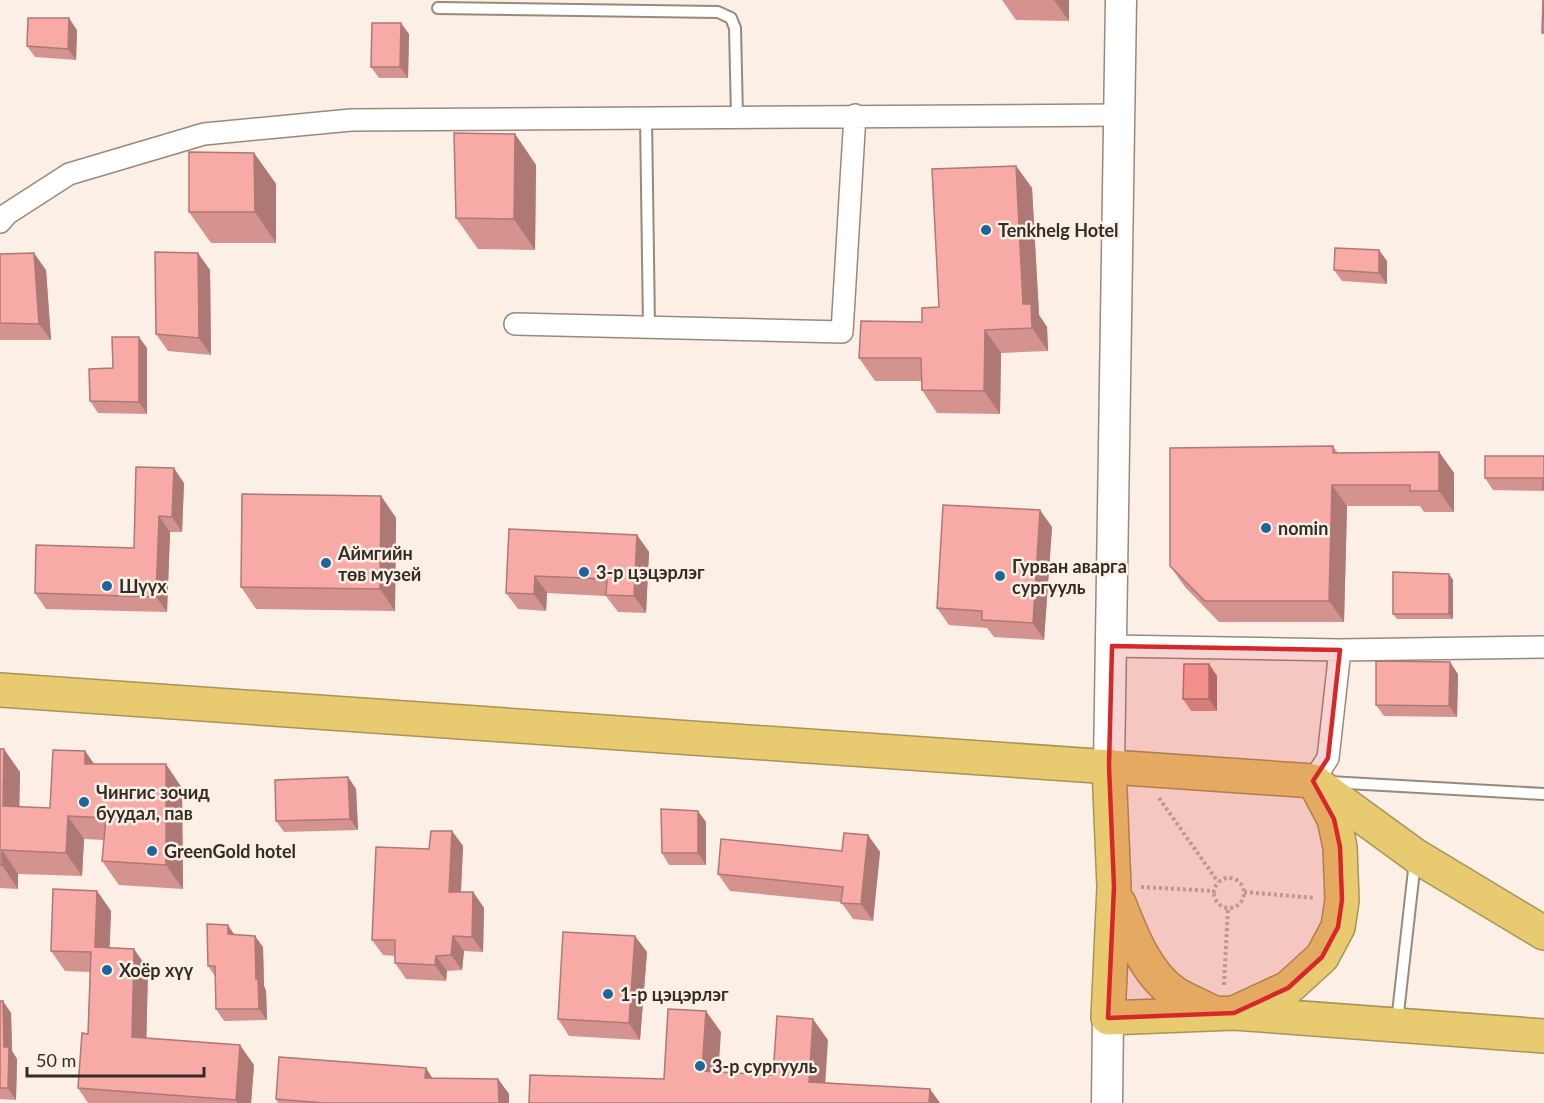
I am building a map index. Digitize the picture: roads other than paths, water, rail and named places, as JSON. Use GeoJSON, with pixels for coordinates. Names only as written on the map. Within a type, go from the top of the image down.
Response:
{"type":"FeatureCollection","features":[{"type":"Feature","properties":{"kind":"highway"},"geometry":{"type":"LineString","coordinates":[[0,690],[1313,781],[1416,856],[1544,933]]}},
{"type":"Feature","properties":{"kind":"highway"},"geometry":{"type":"LineString","coordinates":[[1108,766],[1135,945],[1152,969],[1174,993],[1224,1005],[1397,1025],[1544,1035]]}},
{"type":"Feature","properties":{"kind":"highway"},"geometry":{"type":"LineString","coordinates":[[1126,887],[1108,1018],[1156,1018],[1224,1005],[1288,988],[1322,957],[1338,927],[1342,900],[1340,847],[1334,819],[1313,781]]}},
{"type":"Feature","properties":{"kind":"main road"},"geometry":{"type":"LineString","coordinates":[[1108,766],[1112,646],[1121,0]]}},
{"type":"Feature","properties":{"kind":"main road"},"geometry":{"type":"LineString","coordinates":[[1107,1103],[1108,1018]]}},
{"type":"Feature","properties":{"kind":"street"},"geometry":{"type":"LineString","coordinates":[[0,222],[7,214],[69,174],[204,134],[351,120],[1121,115]]}},
{"type":"Feature","properties":{"kind":"street"},"geometry":{"type":"LineString","coordinates":[[515,324],[842,332],[855,116]]}},
{"type":"Feature","properties":{"kind":"street"},"geometry":{"type":"LineString","coordinates":[[1112,646],[1340,650],[1544,647]]}},
{"type":"Feature","properties":{"kind":"street"},"geometry":{"type":"LineString","coordinates":[[1313,781],[1328,758],[1340,650]]}},
{"type":"Feature","properties":{"kind":"lane"},"geometry":{"type":"LineString","coordinates":[[438,8],[717,12],[730,18],[735,28],[737,116]]}},
{"type":"Feature","properties":{"kind":"lane"},"geometry":{"type":"LineString","coordinates":[[646,117],[649,327]]}},
{"type":"Feature","properties":{"kind":"lane"},"geometry":{"type":"LineString","coordinates":[[1313,781],[1544,794]]}},
{"type":"Feature","properties":{"kind":"lane"},"geometry":{"type":"LineString","coordinates":[[1397,1025],[1416,856]]}},
{"type":"Feature","properties":{"kind":"place","name":"Tenkhelg Hotel"},"geometry":{"type":"Point","coordinates":[986,230]}},
{"type":"Feature","properties":{"kind":"place","name":"nomin"},"geometry":{"type":"Point","coordinates":[1266,528]}},
{"type":"Feature","properties":{"kind":"place","name":"Аймгийн төв музей"},"geometry":{"type":"Point","coordinates":[326,563]}},
{"type":"Feature","properties":{"kind":"place","name":"3-р цэцэрлэг"},"geometry":{"type":"Point","coordinates":[584,572]}},
{"type":"Feature","properties":{"kind":"place","name":"Гурван аварга сургууль"},"geometry":{"type":"Point","coordinates":[1000,576]}},
{"type":"Feature","properties":{"kind":"place","name":"Шүүх"},"geometry":{"type":"Point","coordinates":[107,586]}},
{"type":"Feature","properties":{"kind":"place","name":"Чингис зочид буудал, пав"},"geometry":{"type":"Point","coordinates":[84,802]}},
{"type":"Feature","properties":{"kind":"place","name":"GreenGold hotel"},"geometry":{"type":"Point","coordinates":[152,851]}},
{"type":"Feature","properties":{"kind":"place","name":"Хоёр хүү"},"geometry":{"type":"Point","coordinates":[107,970]}},
{"type":"Feature","properties":{"kind":"place","name":"1-р цэцэрлэг"},"geometry":{"type":"Point","coordinates":[608,994]}},
{"type":"Feature","properties":{"kind":"place","name":"3-р сургууль"},"geometry":{"type":"Point","coordinates":[700,1066]}}]}
